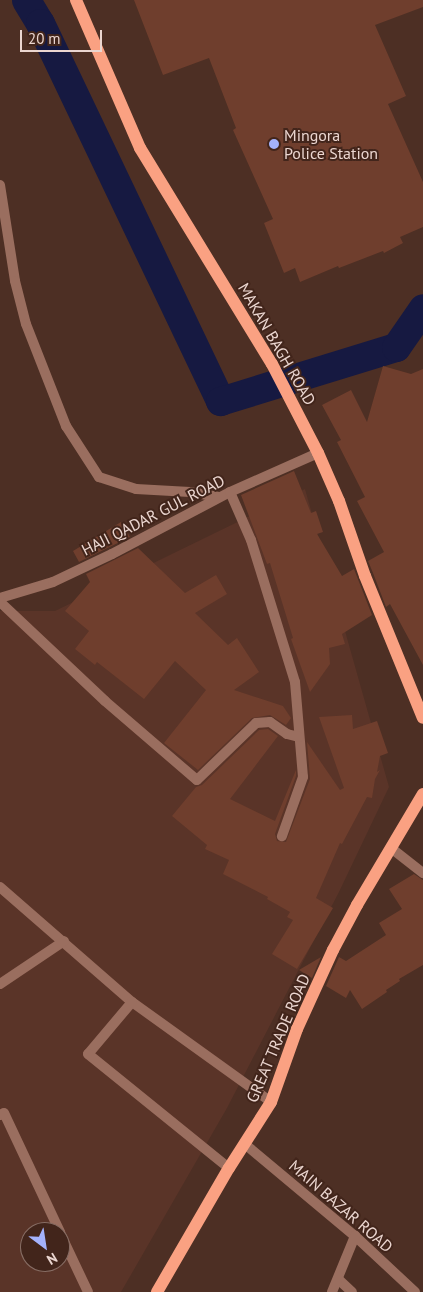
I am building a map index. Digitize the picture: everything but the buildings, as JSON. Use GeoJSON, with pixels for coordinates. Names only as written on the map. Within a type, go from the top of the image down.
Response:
{"type":"FeatureCollection","features":[{"type":"Feature","properties":{"kind":"main road","name":"MAKAN BAGH ROAD"},"geometry":{"type":"LineString","coordinates":[[76,0],[140,148],[272,364],[318,453],[339,501],[365,576],[423,718]]}},
{"type":"Feature","properties":{"kind":"main road","name":"GREAT TRADE ROAD"},"geometry":{"type":"LineString","coordinates":[[157,1292],[229,1168],[246,1145],[271,1102],[297,1029],[333,950],[423,794]]}},
{"type":"Feature","properties":{"kind":"street"},"geometry":{"type":"LineString","coordinates":[[0,185],[15,282],[26,324],[66,426],[99,477],[136,489],[190,492],[219,497]]}},
{"type":"Feature","properties":{"kind":"street","name":"HAJI QADAR GUL ROAD"},"geometry":{"type":"LineString","coordinates":[[0,598],[53,582],[112,554],[219,497],[318,453]]}},
{"type":"Feature","properties":{"kind":"street"},"geometry":{"type":"LineString","coordinates":[[230,492],[251,540],[295,682],[303,777],[282,836]]}},
{"type":"Feature","properties":{"kind":"street"},"geometry":{"type":"LineString","coordinates":[[0,602],[105,701],[197,780],[256,723],[270,722],[287,734],[299,737]]}},
{"type":"Feature","properties":{"kind":"street"},"geometry":{"type":"LineString","coordinates":[[391,848],[423,873]]}},
{"type":"Feature","properties":{"kind":"street"},"geometry":{"type":"LineString","coordinates":[[0,887],[132,1002],[271,1102]]}},
{"type":"Feature","properties":{"kind":"street"},"geometry":{"type":"LineString","coordinates":[[0,984],[64,941]]}},
{"type":"Feature","properties":{"kind":"street"},"geometry":{"type":"LineString","coordinates":[[132,1002],[88,1054],[229,1168]]}},
{"type":"Feature","properties":{"kind":"street"},"geometry":{"type":"LineString","coordinates":[[0,1116],[4,1113],[55,1222]]}},
{"type":"Feature","properties":{"kind":"street","name":"MAIN BAZAR ROAD"},"geometry":{"type":"LineString","coordinates":[[246,1145],[355,1236],[416,1292]]}},
{"type":"Feature","properties":{"kind":"street"},"geometry":{"type":"LineString","coordinates":[[332,1292],[355,1236]]}},
{"type":"Feature","properties":{"kind":"street"},"geometry":{"type":"LineString","coordinates":[[70,1253],[88,1292]]}},
{"type":"Feature","properties":{"kind":"street"},"geometry":{"type":"LineString","coordinates":[[338,1279],[352,1292]]}},
{"type":"Feature","properties":{"kind":"shaded area"},"geometry":{"type":"Polygon","coordinates":[[[305,489],[389,787],[339,892],[227,1108],[121,1292],[0,1292],[0,611],[55,611],[305,489]]]}},
{"type":"Feature","properties":{"kind":"waterway"},"geometry":{"type":"LineString","coordinates":[[26,0],[40,23],[220,401],[396,347],[423,308]]}},
{"type":"Feature","properties":{"kind":"place","name":"Mingora Police Station"},"geometry":{"type":"Point","coordinates":[274,144]}}]}
